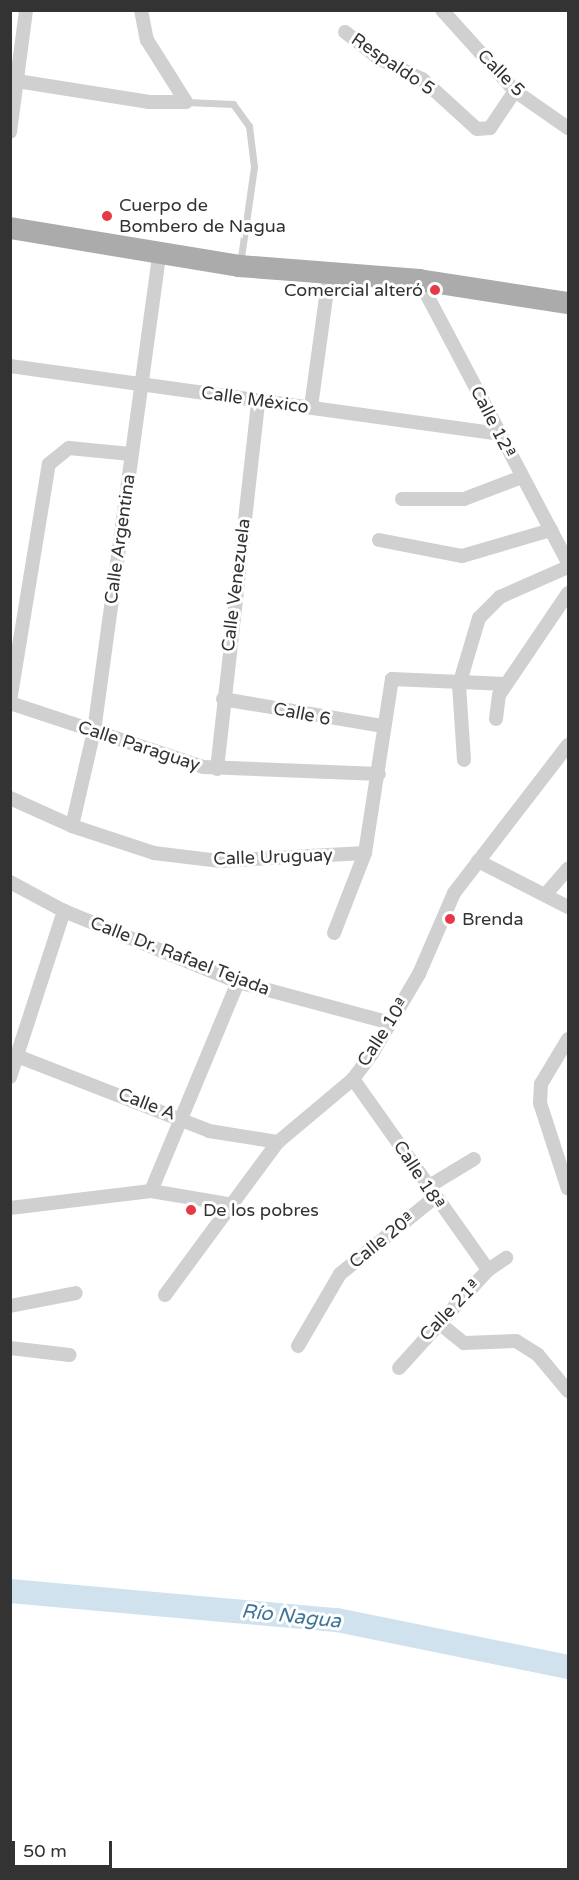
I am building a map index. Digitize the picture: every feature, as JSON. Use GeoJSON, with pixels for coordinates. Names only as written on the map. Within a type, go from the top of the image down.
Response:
{"type":"FeatureCollection","features":[{"type":"Feature","properties":{"kind":"main road"},"geometry":{"type":"LineString","coordinates":[[10,228],[160,250],[239,266],[329,275],[419,280],[568,303]]}},
{"type":"Feature","properties":{"kind":"street"},"geometry":{"type":"LineString","coordinates":[[10,132],[27,10]]}},
{"type":"Feature","properties":{"kind":"street"},"geometry":{"type":"LineString","coordinates":[[141,10],[147,40],[186,102]]}},
{"type":"Feature","properties":{"kind":"street","name":"Calle 5"},"geometry":{"type":"LineString","coordinates":[[441,10],[515,91],[568,128]]}},
{"type":"Feature","properties":{"kind":"street","name":"Respaldo 5"},"geometry":{"type":"LineString","coordinates":[[345,32],[380,59],[422,79],[477,129],[490,128],[515,91]]}},
{"type":"Feature","properties":{"kind":"street"},"geometry":{"type":"LineString","coordinates":[[17,81],[149,102],[186,102]]}},
{"type":"Feature","properties":{"kind":"street","name":"Calle Argentina"},"geometry":{"type":"LineString","coordinates":[[72,826],[94,731],[160,250]]}},
{"type":"Feature","properties":{"kind":"street"},"geometry":{"type":"LineString","coordinates":[[311,408],[329,275]]}},
{"type":"Feature","properties":{"kind":"street","name":"Calle 12ª"},"geometry":{"type":"LineString","coordinates":[[419,280],[568,565]]}},
{"type":"Feature","properties":{"kind":"street","name":"Calle México"},"geometry":{"type":"LineString","coordinates":[[10,366],[499,434]]}},
{"type":"Feature","properties":{"kind":"street","name":"Calle Venezuela"},"geometry":{"type":"LineString","coordinates":[[217,769],[222,699],[258,401]]}},
{"type":"Feature","properties":{"kind":"street"},"geometry":{"type":"LineString","coordinates":[[10,702],[50,464],[69,448],[131,454]]}},
{"type":"Feature","properties":{"kind":"street"},"geometry":{"type":"LineString","coordinates":[[402,498],[464,499],[522,477]]}},
{"type":"Feature","properties":{"kind":"street"},"geometry":{"type":"LineString","coordinates":[[379,540],[462,556],[551,530]]}},
{"type":"Feature","properties":{"kind":"street"},"geometry":{"type":"LineString","coordinates":[[464,760],[459,685],[479,618],[500,597],[568,565]]}},
{"type":"Feature","properties":{"kind":"street"},"geometry":{"type":"LineString","coordinates":[[495,719],[506,684],[568,593]]}},
{"type":"Feature","properties":{"kind":"street"},"geometry":{"type":"LineString","coordinates":[[334,933],[365,854],[379,774],[382,726],[392,679],[459,685],[506,684]]}},
{"type":"Feature","properties":{"kind":"street","name":"Calle 6"},"geometry":{"type":"LineString","coordinates":[[222,699],[382,726]]}},
{"type":"Feature","properties":{"kind":"street","name":"Calle Paraguay"},"geometry":{"type":"LineString","coordinates":[[10,702],[217,769],[379,774]]}},
{"type":"Feature","properties":{"kind":"street","name":"Calle 10ª"},"geometry":{"type":"LineString","coordinates":[[165,1295],[229,1204],[278,1142],[352,1079],[391,1023],[419,974],[454,892],[568,745]]}},
{"type":"Feature","properties":{"kind":"street","name":"Calle Uruguay"},"geometry":{"type":"LineString","coordinates":[[10,798],[72,826],[154,853],[219,861],[365,854]]}},
{"type":"Feature","properties":{"kind":"street"},"geometry":{"type":"LineString","coordinates":[[478,861],[568,907]]}},
{"type":"Feature","properties":{"kind":"street"},"geometry":{"type":"LineString","coordinates":[[545,895],[568,869]]}},
{"type":"Feature","properties":{"kind":"street","name":"Calle Dr. Rafael Tejada"},"geometry":{"type":"LineString","coordinates":[[10,882],[64,911],[238,982],[391,1023]]}},
{"type":"Feature","properties":{"kind":"street"},"geometry":{"type":"LineString","coordinates":[[10,1077],[64,911]]}},
{"type":"Feature","properties":{"kind":"street"},"geometry":{"type":"LineString","coordinates":[[151,1191],[180,1115],[238,982]]}},
{"type":"Feature","properties":{"kind":"street"},"geometry":{"type":"LineString","coordinates":[[568,1039],[541,1084],[540,1103],[568,1187]]}},
{"type":"Feature","properties":{"kind":"street","name":"Calle A"},"geometry":{"type":"LineString","coordinates":[[17,1056],[180,1115],[209,1131],[278,1142]]}},
{"type":"Feature","properties":{"kind":"street","name":"Calle 18ª"},"geometry":{"type":"LineString","coordinates":[[352,1079],[430,1194],[488,1270]]}},
{"type":"Feature","properties":{"kind":"street","name":"Calle 20ª"},"geometry":{"type":"LineString","coordinates":[[298,1346],[340,1274],[430,1194],[474,1159]]}},
{"type":"Feature","properties":{"kind":"street"},"geometry":{"type":"LineString","coordinates":[[10,1208],[151,1191],[229,1204]]}},
{"type":"Feature","properties":{"kind":"street","name":"Calle 21ª"},"geometry":{"type":"LineString","coordinates":[[399,1368],[488,1270],[506,1258]]}},
{"type":"Feature","properties":{"kind":"street"},"geometry":{"type":"LineString","coordinates":[[10,1306],[76,1293]]}},
{"type":"Feature","properties":{"kind":"street"},"geometry":{"type":"LineString","coordinates":[[438,1323],[464,1343],[516,1341],[538,1355],[568,1391]]}},
{"type":"Feature","properties":{"kind":"street"},"geometry":{"type":"LineString","coordinates":[[10,1348],[70,1355]]}},
{"type":"Feature","properties":{"kind":"lane"},"geometry":{"type":"LineString","coordinates":[[186,102],[233,104],[249,126],[254,167],[239,266]]}},
{"type":"Feature","properties":{"kind":"waterway","name":"Río Nagua"},"geometry":{"type":"LineString","coordinates":[[10,1591],[337,1620],[568,1667]]}},
{"type":"Feature","properties":{"kind":"place","name":"Cuerpo de Bombero de Nagua"},"geometry":{"type":"Point","coordinates":[107,216]}},
{"type":"Feature","properties":{"kind":"place","name":"Comercial alteró"},"geometry":{"type":"Point","coordinates":[435,290]}},
{"type":"Feature","properties":{"kind":"place","name":"Brenda"},"geometry":{"type":"Point","coordinates":[450,919]}},
{"type":"Feature","properties":{"kind":"place","name":"De los pobres"},"geometry":{"type":"Point","coordinates":[191,1210]}}]}
